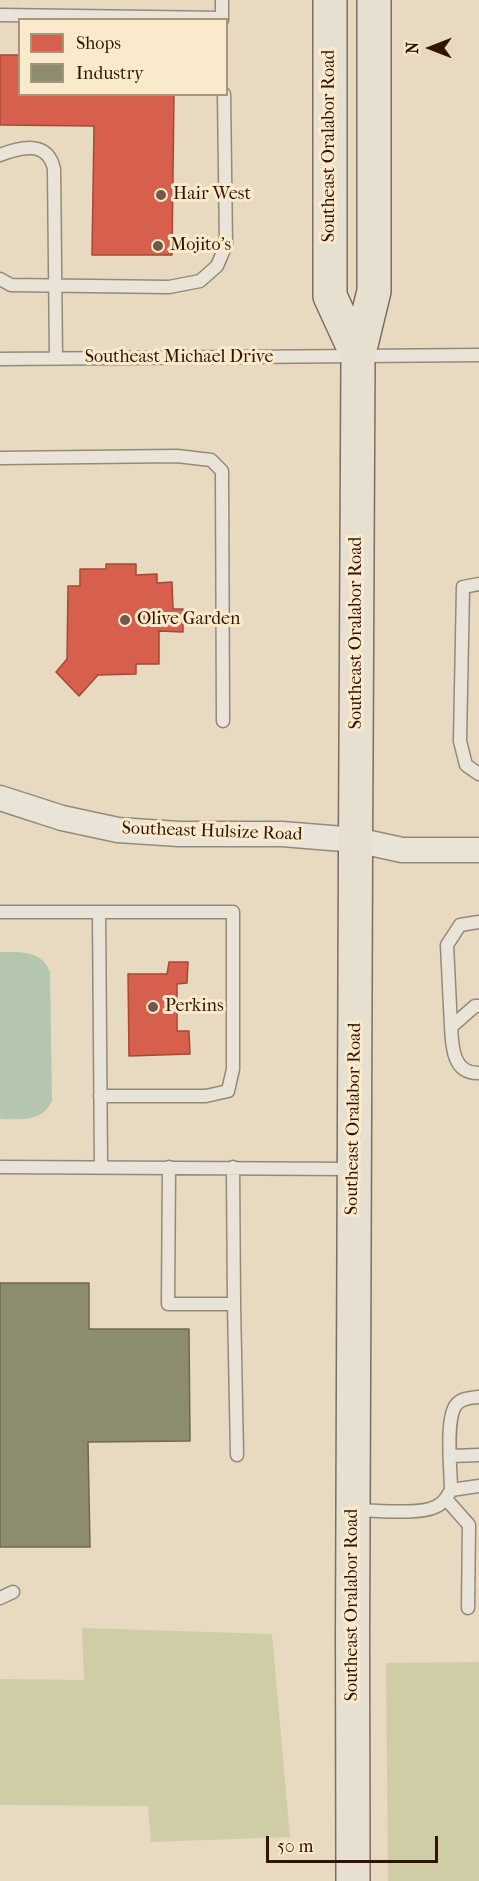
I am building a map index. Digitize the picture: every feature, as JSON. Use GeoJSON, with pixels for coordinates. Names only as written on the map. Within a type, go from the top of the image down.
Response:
{"type":"FeatureCollection","features":[{"type":"Feature","properties":{"kind":"main road","name":"Southeast Oralabor Road"},"geometry":{"type":"LineString","coordinates":[[330,0],[330,296],[358,357]]}},
{"type":"Feature","properties":{"kind":"main road","name":"Southeast Oralabor Road"},"geometry":{"type":"LineString","coordinates":[[353,1881],[352,1168],[358,357],[374,291],[374,0]]}},
{"type":"Feature","properties":{"kind":"street","name":"Southeast Hulsize Road"},"geometry":{"type":"LineString","coordinates":[[0,798],[62,818],[118,830],[179,834],[282,834],[356,840],[402,850],[479,850]]}},
{"type":"Feature","properties":{"kind":"lane"},"geometry":{"type":"LineString","coordinates":[[222,0],[222,18]]}},
{"type":"Feature","properties":{"kind":"lane"},"geometry":{"type":"LineString","coordinates":[[0,15],[166,18]]}},
{"type":"Feature","properties":{"kind":"lane"},"geometry":{"type":"LineString","coordinates":[[0,279],[11,285],[55,286],[169,287],[200,281],[217,266],[226,245],[224,96]]}},
{"type":"Feature","properties":{"kind":"lane"},"geometry":{"type":"LineString","coordinates":[[0,155],[15,149],[41,149],[52,157],[56,359]]}},
{"type":"Feature","properties":{"kind":"lane","name":"Southeast Michael Drive"},"geometry":{"type":"LineString","coordinates":[[0,359],[479,355]]}},
{"type":"Feature","properties":{"kind":"lane"},"geometry":{"type":"LineString","coordinates":[[0,458],[177,456],[211,460],[222,471],[223,721]]}},
{"type":"Feature","properties":{"kind":"lane"},"geometry":{"type":"LineString","coordinates":[[479,584],[463,586],[460,741],[466,765],[479,774]]}},
{"type":"Feature","properties":{"kind":"lane"},"geometry":{"type":"LineString","coordinates":[[0,912],[233,912],[233,1069],[228,1091],[206,1096],[100,1096]]}},
{"type":"Feature","properties":{"kind":"lane"},"geometry":{"type":"LineString","coordinates":[[99,912],[101,1167]]}},
{"type":"Feature","properties":{"kind":"lane"},"geometry":{"type":"LineString","coordinates":[[479,922],[460,925],[447,945],[452,1050],[459,1067],[472,1073],[479,1073]]}},
{"type":"Feature","properties":{"kind":"lane"},"geometry":{"type":"LineString","coordinates":[[452,1027],[475,1006],[479,1006]]}},
{"type":"Feature","properties":{"kind":"lane"},"geometry":{"type":"LineString","coordinates":[[0,1167],[352,1168]]}},
{"type":"Feature","properties":{"kind":"lane"},"geometry":{"type":"LineString","coordinates":[[169,1167],[168,1304],[234,1304]]}},
{"type":"Feature","properties":{"kind":"lane"},"geometry":{"type":"LineString","coordinates":[[233,1167],[237,1455]]}},
{"type":"Feature","properties":{"kind":"lane"},"geometry":{"type":"LineString","coordinates":[[468,1608],[469,1525],[448,1494],[451,1420],[456,1405],[464,1400],[478,1398]]}},
{"type":"Feature","properties":{"kind":"lane"},"geometry":{"type":"LineString","coordinates":[[451,1455],[479,1455]]}},
{"type":"Feature","properties":{"kind":"lane"},"geometry":{"type":"LineString","coordinates":[[354,1509],[420,1510],[435,1508],[448,1494],[479,1486]]}},
{"type":"Feature","properties":{"kind":"lane"},"geometry":{"type":"LineString","coordinates":[[0,1598],[13,1592]]}},
{"type":"Feature","properties":{"kind":"shaded area"},"geometry":{"type":"Polygon","coordinates":[[[0,952],[36,956],[42,960],[50,972],[52,1101],[42,1113],[30,1118],[0,1119],[0,952]]]}},
{"type":"Feature","properties":{"kind":"shaded area"},"geometry":{"type":"Polygon","coordinates":[[[82,1628],[272,1634],[290,1837],[151,1842],[148,1806],[0,1805],[0,1679],[84,1680],[82,1628]]]}},
{"type":"Feature","properties":{"kind":"shaded area"},"geometry":{"type":"Polygon","coordinates":[[[479,1662],[479,1881],[388,1881],[386,1663],[479,1662]]]}},
{"type":"Feature","properties":{"kind":"building: Shops"},"geometry":{"type":"Polygon","coordinates":[[[0,55],[18,55],[18,96],[174,96],[172,255],[92,255],[94,126],[0,125],[0,55]]]}},
{"type":"Feature","properties":{"kind":"building: Shops","name":"Olive Garden"},"geometry":{"type":"Polygon","coordinates":[[[106,564],[136,564],[136,575],[157,574],[157,583],[172,582],[173,609],[183,609],[183,632],[159,631],[159,664],[136,664],[136,674],[98,675],[79,696],[56,672],[67,659],[68,586],[80,586],[80,569],[106,569],[106,564]]]}},
{"type":"Feature","properties":{"kind":"building: Shops","name":"Perkins"},"geometry":{"type":"Polygon","coordinates":[[[169,962],[188,962],[187,983],[177,984],[177,1031],[189,1031],[190,1054],[129,1056],[128,974],[167,974],[169,962]]]}},
{"type":"Feature","properties":{"kind":"building: Industry"},"geometry":{"type":"Polygon","coordinates":[[[0,1283],[89,1283],[89,1329],[189,1329],[190,1441],[88,1442],[90,1547],[0,1547],[0,1283]]]}},
{"type":"Feature","properties":{"kind":"place","name":"Hair West"},"geometry":{"type":"Point","coordinates":[161,195]}},
{"type":"Feature","properties":{"kind":"place","name":"Mojito's"},"geometry":{"type":"Point","coordinates":[158,246]}},
{"type":"Feature","properties":{"kind":"place","name":"Olive Garden"},"geometry":{"type":"Point","coordinates":[125,620]}},
{"type":"Feature","properties":{"kind":"place","name":"Perkins"},"geometry":{"type":"Point","coordinates":[153,1007]}}]}
